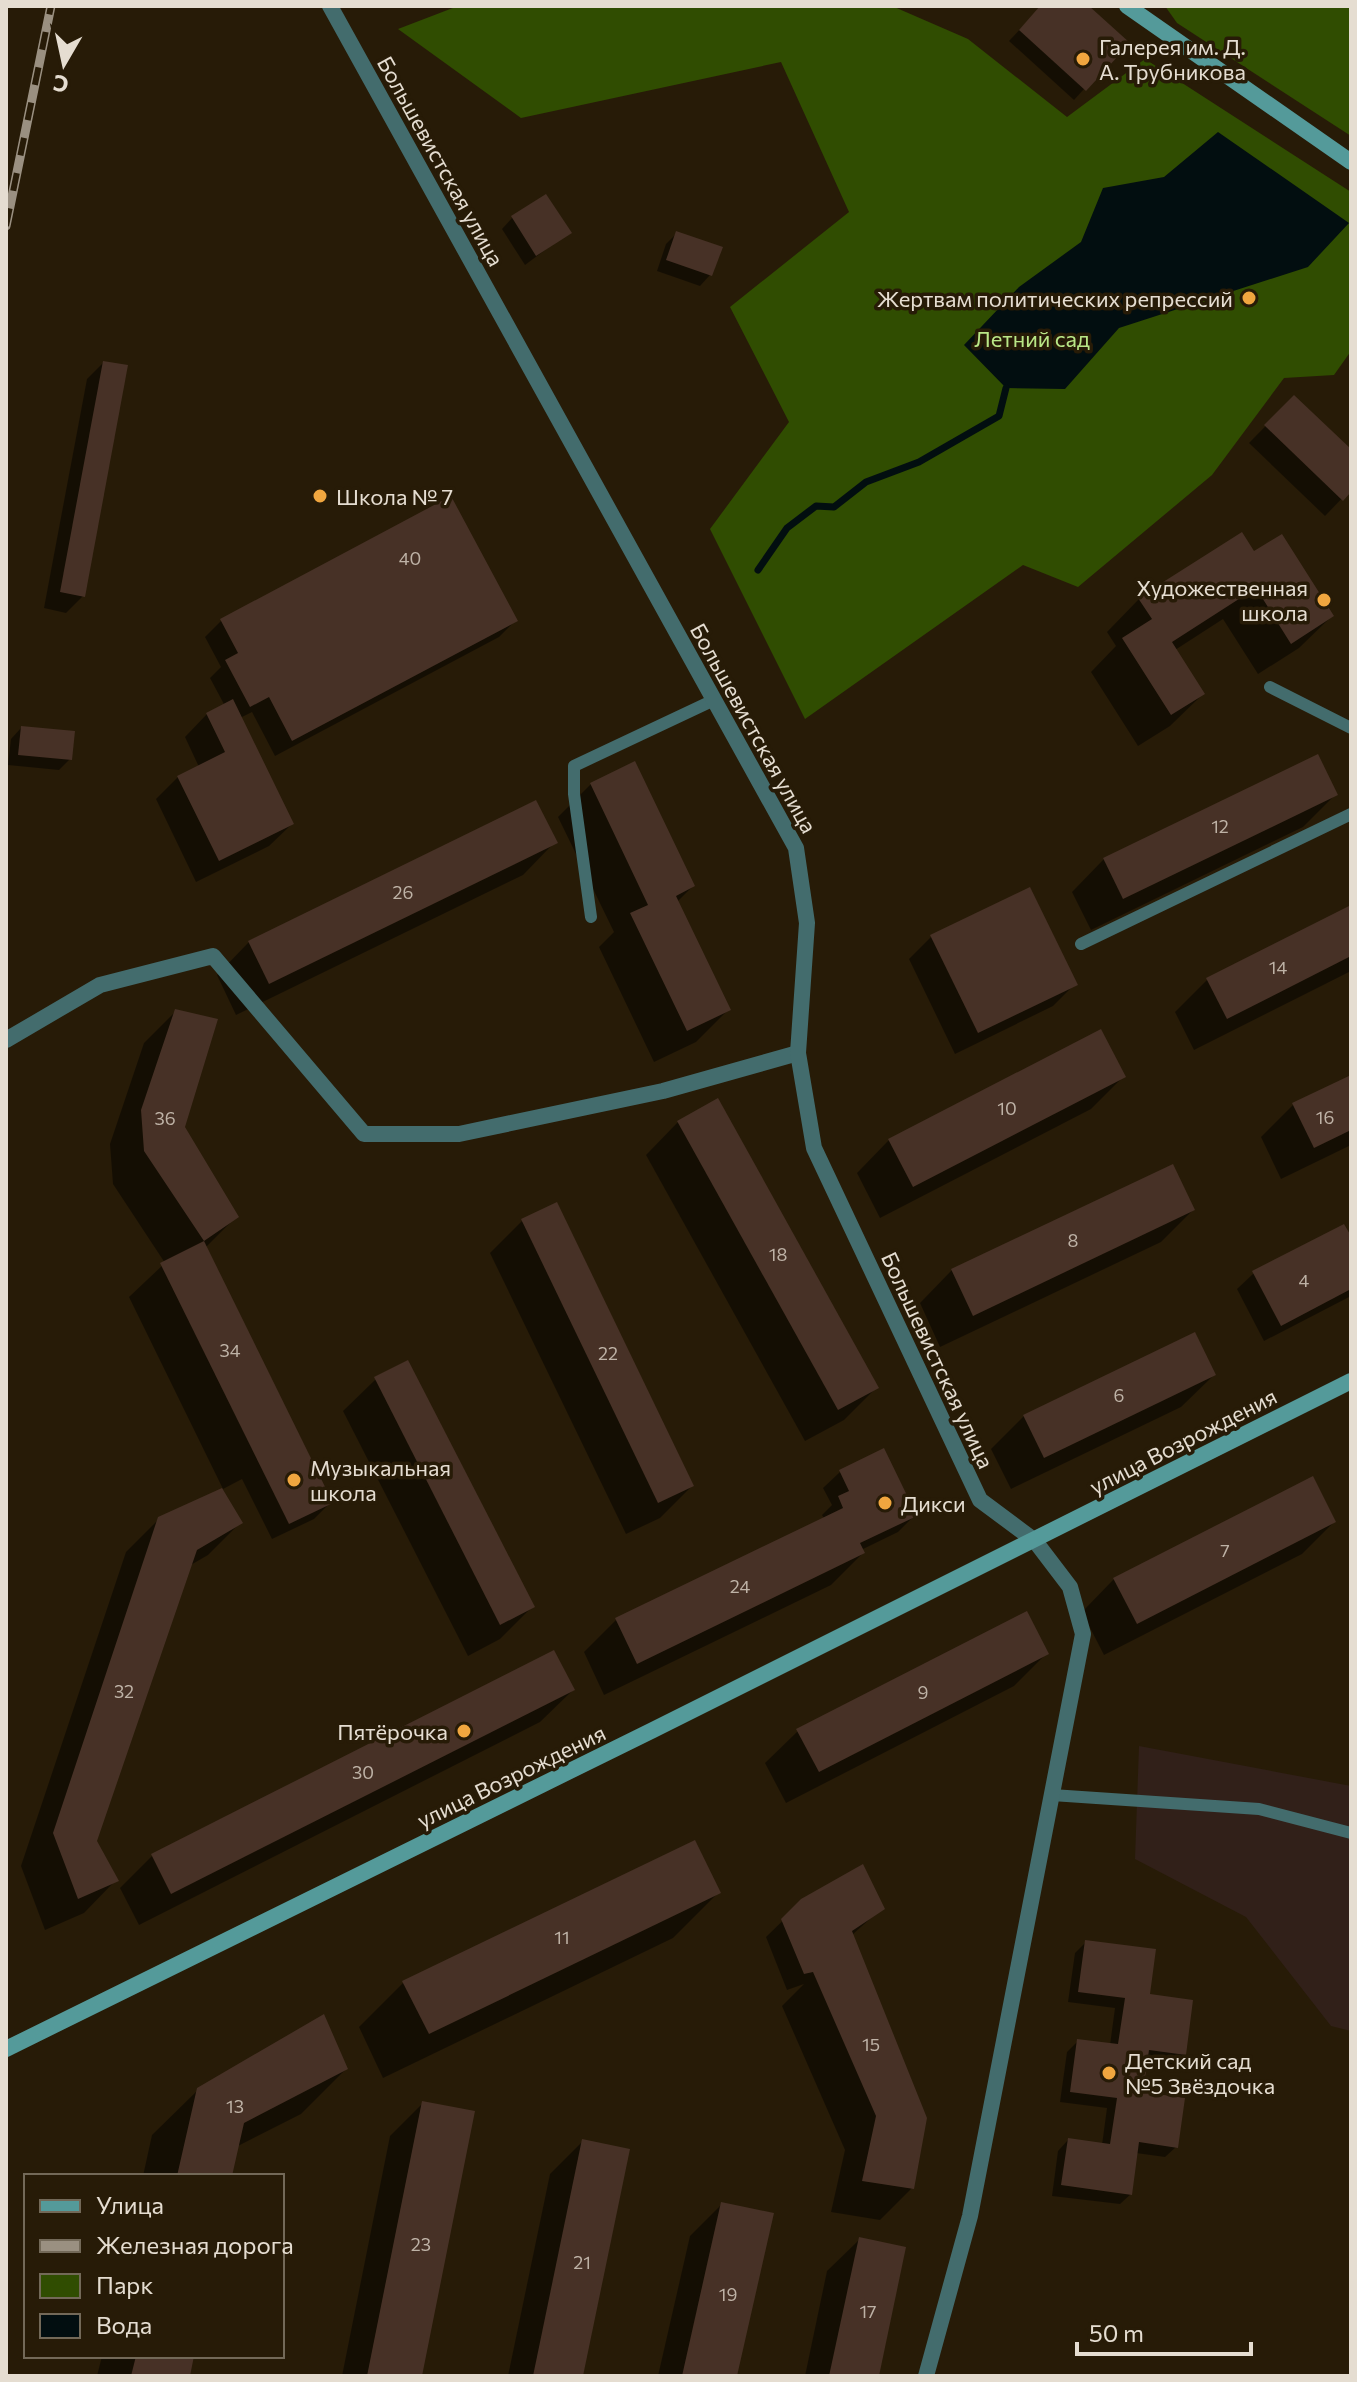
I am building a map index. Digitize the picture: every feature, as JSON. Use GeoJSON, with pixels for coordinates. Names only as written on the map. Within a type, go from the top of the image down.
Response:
{"type":"FeatureCollection","features":[{"type":"Feature","properties":{"kind":"main road"},"geometry":{"type":"LineString","coordinates":[[1127,6],[1351,162]]}},
{"type":"Feature","properties":{"kind":"main road","name":"улица Возрождения"},"geometry":{"type":"LineString","coordinates":[[6,2049],[1035,1541],[1351,1381]]}},
{"type":"Feature","properties":{"kind":"street","name":"Большевистская улица"},"geometry":{"type":"LineString","coordinates":[[330,6],[796,848],[807,923],[798,1053],[814,1148],[980,1500],[1035,1541]]}},
{"type":"Feature","properties":{"kind":"street"},"geometry":{"type":"LineString","coordinates":[[6,1040],[100,985],[213,956],[364,1134],[459,1134],[663,1091],[798,1053]]}},
{"type":"Feature","properties":{"kind":"street"},"geometry":{"type":"LineString","coordinates":[[926,2376],[970,2216],[1083,1634],[1070,1587],[1035,1541]]}},
{"type":"Feature","properties":{"kind":"lane"},"geometry":{"type":"LineString","coordinates":[[1270,687],[1351,728]]}},
{"type":"Feature","properties":{"kind":"lane"},"geometry":{"type":"LineString","coordinates":[[591,917],[574,794],[574,766],[714,700]]}},
{"type":"Feature","properties":{"kind":"lane"},"geometry":{"type":"LineString","coordinates":[[1081,944],[1351,814]]}},
{"type":"Feature","properties":{"kind":"lane"},"geometry":{"type":"LineString","coordinates":[[1052,1795],[1259,1809],[1351,1833]]}},
{"type":"Feature","properties":{"kind":"shaded area"},"geometry":{"type":"Polygon","coordinates":[[[1139,1746],[1351,1786],[1351,2031],[1331,2026],[1246,1917],[1135,1859],[1139,1746]]]}},
{"type":"Feature","properties":{"kind":"green space","name":"Летний сад"},"geometry":{"type":"Polygon","coordinates":[[[458,6],[892,6],[968,39],[1067,117],[1145,59],[1351,192],[1351,351],[1334,375],[1284,378],[1212,475],[1078,587],[1023,565],[805,719],[710,529],[789,422],[730,307],[849,212],[781,62],[521,118],[398,29],[458,6]]]}},
{"type":"Feature","properties":{"kind":"green space"},"geometry":{"type":"Polygon","coordinates":[[[1165,6],[1351,6],[1351,136],[1177,23],[1165,6]]]}},
{"type":"Feature","properties":{"kind":"water"},"geometry":{"type":"Polygon","coordinates":[[[1218,132],[1349,223],[1308,267],[1119,328],[1065,389],[1006,388],[964,345],[1019,287],[1081,242],[1103,188],[1164,177],[1218,132]]]}},
{"type":"Feature","properties":{"kind":"building","name":"Галерея им. Д. А. Трубникова"},"geometry":{"type":"Polygon","coordinates":[[[1040,6],[1089,6],[1130,43],[1086,91],[1019,30],[1040,6]]]}},
{"type":"Feature","properties":{"kind":"building"},"geometry":{"type":"Polygon","coordinates":[[[546,194],[572,233],[536,256],[511,216],[546,194]]]}},
{"type":"Feature","properties":{"kind":"building"},"geometry":{"type":"Polygon","coordinates":[[[676,231],[723,247],[712,276],[666,260],[676,231]]]}},
{"type":"Feature","properties":{"kind":"building"},"geometry":{"type":"Polygon","coordinates":[[[103,361],[128,365],[85,597],[60,592],[103,361]]]}},
{"type":"Feature","properties":{"kind":"building"},"geometry":{"type":"Polygon","coordinates":[[[1294,395],[1351,449],[1351,492],[1343,501],[1264,425],[1294,395]]]}},
{"type":"Feature","properties":{"kind":"building"},"geometry":{"type":"Polygon","coordinates":[[[451,496],[518,621],[292,741],[269,697],[250,707],[225,660],[238,653],[220,619],[451,496]]]}},
{"type":"Feature","properties":{"kind":"building"},"geometry":{"type":"Polygon","coordinates":[[[1242,532],[1254,551],[1282,534],[1334,616],[1291,644],[1256,588],[1172,642],[1205,694],[1171,715],[1122,638],[1152,619],[1138,598],[1242,532]]]}},
{"type":"Feature","properties":{"kind":"building"},"geometry":{"type":"Polygon","coordinates":[[[233,699],[294,824],[219,861],[177,776],[225,752],[206,713],[233,699]]]}},
{"type":"Feature","properties":{"kind":"building"},"geometry":{"type":"Polygon","coordinates":[[[21,726],[75,731],[72,760],[18,755],[21,726]]]}},
{"type":"Feature","properties":{"kind":"building"},"geometry":{"type":"Polygon","coordinates":[[[1318,754],[1338,795],[1123,899],[1103,858],[1318,754]]]}},
{"type":"Feature","properties":{"kind":"building"},"geometry":{"type":"Polygon","coordinates":[[[635,761],[695,886],[676,896],[731,1010],[687,1031],[630,913],[648,905],[590,783],[635,761]]]}},
{"type":"Feature","properties":{"kind":"building"},"geometry":{"type":"Polygon","coordinates":[[[536,800],[558,843],[269,984],[248,941],[536,800]]]}},
{"type":"Feature","properties":{"kind":"building"},"geometry":{"type":"Polygon","coordinates":[[[1030,887],[1078,985],[978,1033],[930,935],[1030,887]]]}},
{"type":"Feature","properties":{"kind":"building"},"geometry":{"type":"Polygon","coordinates":[[[1351,905],[1351,956],[1227,1019],[1206,978],[1351,905]]]}},
{"type":"Feature","properties":{"kind":"building"},"geometry":{"type":"Polygon","coordinates":[[[175,1009],[218,1019],[185,1127],[239,1217],[204,1241],[144,1151],[141,1110],[175,1009]]]}},
{"type":"Feature","properties":{"kind":"building"},"geometry":{"type":"Polygon","coordinates":[[[1101,1029],[1126,1077],[913,1187],[888,1139],[1101,1029]]]}},
{"type":"Feature","properties":{"kind":"building"},"geometry":{"type":"Polygon","coordinates":[[[1351,1075],[1351,1130],[1314,1148],[1292,1103],[1351,1075]]]}},
{"type":"Feature","properties":{"kind":"building"},"geometry":{"type":"Polygon","coordinates":[[[718,1098],[879,1388],[838,1410],[677,1121],[718,1098]]]}},
{"type":"Feature","properties":{"kind":"building"},"geometry":{"type":"Polygon","coordinates":[[[1173,1164],[1195,1210],[973,1316],[951,1269],[1173,1164]]]}},
{"type":"Feature","properties":{"kind":"building"},"geometry":{"type":"Polygon","coordinates":[[[557,1202],[694,1486],[658,1503],[521,1219],[557,1202]]]}},
{"type":"Feature","properties":{"kind":"building"},"geometry":{"type":"Polygon","coordinates":[[[1344,1224],[1351,1236],[1351,1289],[1281,1326],[1252,1271],[1344,1224]]]}},
{"type":"Feature","properties":{"kind":"building"},"geometry":{"type":"Polygon","coordinates":[[[204,1241],[333,1503],[289,1524],[160,1263],[204,1241]]]}},
{"type":"Feature","properties":{"kind":"building"},"geometry":{"type":"Polygon","coordinates":[[[1195,1332],[1216,1375],[1044,1458],[1023,1415],[1195,1332]]]}},
{"type":"Feature","properties":{"kind":"building"},"geometry":{"type":"Polygon","coordinates":[[[408,1360],[535,1607],[500,1625],[374,1377],[408,1360]]]}},
{"type":"Feature","properties":{"kind":"building"},"geometry":{"type":"Polygon","coordinates":[[[884,1448],[917,1516],[860,1543],[865,1553],[637,1664],[615,1618],[843,1508],[838,1496],[849,1491],[839,1470],[884,1448]]]}},
{"type":"Feature","properties":{"kind":"building"},"geometry":{"type":"Polygon","coordinates":[[[1313,1476],[1336,1522],[1137,1624],[1113,1578],[1313,1476]]]}},
{"type":"Feature","properties":{"kind":"building"},"geometry":{"type":"Polygon","coordinates":[[[222,1488],[243,1523],[197,1550],[97,1841],[119,1881],[78,1899],[53,1833],[158,1517],[222,1488]]]}},
{"type":"Feature","properties":{"kind":"building"},"geometry":{"type":"Polygon","coordinates":[[[1027,1611],[1049,1654],[819,1772],[796,1729],[1027,1611]]]}},
{"type":"Feature","properties":{"kind":"building"},"geometry":{"type":"Polygon","coordinates":[[[554,1650],[575,1690],[171,1894],[151,1854],[554,1650]]]}},
{"type":"Feature","properties":{"kind":"building"},"geometry":{"type":"Polygon","coordinates":[[[695,1840],[721,1893],[429,2034],[402,1981],[695,1840]]]}},
{"type":"Feature","properties":{"kind":"building"},"geometry":{"type":"Polygon","coordinates":[[[863,1864],[885,1909],[852,1931],[927,2118],[914,2189],[862,2181],[876,2116],[813,1972],[804,1974],[781,1919],[801,1899],[863,1864]]]}},
{"type":"Feature","properties":{"kind":"building","name":"Детский сад №5 Звёздочка"},"geometry":{"type":"Polygon","coordinates":[[[1085,1940],[1156,1949],[1150,1994],[1193,2000],[1186,2055],[1149,2050],[1143,2092],[1185,2098],[1178,2148],[1139,2142],[1132,2195],[1061,2185],[1068,2138],[1110,2144],[1117,2098],[1070,2092],[1077,2039],[1118,2044],[1125,1998],[1078,1992],[1085,1940]]]}},
{"type":"Feature","properties":{"kind":"building"},"geometry":{"type":"Polygon","coordinates":[[[324,2014],[348,2069],[244,2123],[232,2174],[177,2174],[197,2088],[324,2014]]]}},
{"type":"Feature","properties":{"kind":"building"},"geometry":{"type":"Polygon","coordinates":[[[422,2101],[475,2111],[422,2376],[367,2376],[422,2101]]]}},
{"type":"Feature","properties":{"kind":"building"},"geometry":{"type":"Polygon","coordinates":[[[582,2139],[630,2149],[583,2376],[533,2376],[582,2139]]]}},
{"type":"Feature","properties":{"kind":"building"},"geometry":{"type":"Polygon","coordinates":[[[721,2202],[774,2213],[737,2376],[682,2376],[721,2202]]]}},
{"type":"Feature","properties":{"kind":"building"},"geometry":{"type":"Polygon","coordinates":[[[859,2237],[906,2247],[879,2376],[829,2376],[859,2237]]]}},
{"type":"Feature","properties":{"kind":"building"},"geometry":{"type":"Polygon","coordinates":[[[136,2358],[194,2358],[190,2376],[131,2376],[136,2358]]]}},
{"type":"Feature","properties":{"kind":"waterway"},"geometry":{"type":"LineString","coordinates":[[758,570],[787,528],[816,506],[834,507],[866,482],[919,462],[999,416],[1006,388]]}},
{"type":"Feature","properties":{"kind":"railway"},"geometry":{"type":"LineString","coordinates":[[6,226],[51,6]]}},
{"type":"Feature","properties":{"kind":"place","name":"Галерея им. Д. А. Трубникова"},"geometry":{"type":"Point","coordinates":[1083,59]}},
{"type":"Feature","properties":{"kind":"place","name":"Жертвам политических репрессий"},"geometry":{"type":"Point","coordinates":[1249,298]}},
{"type":"Feature","properties":{"kind":"place","name":"Школа № 7"},"geometry":{"type":"Point","coordinates":[320,496]}},
{"type":"Feature","properties":{"kind":"place","name":"Художественная школа"},"geometry":{"type":"Point","coordinates":[1324,600]}},
{"type":"Feature","properties":{"kind":"place","name":"Музыкальная школа"},"geometry":{"type":"Point","coordinates":[294,1480]}},
{"type":"Feature","properties":{"kind":"place","name":"Дикси"},"geometry":{"type":"Point","coordinates":[885,1503]}},
{"type":"Feature","properties":{"kind":"place","name":"Пятёрочка"},"geometry":{"type":"Point","coordinates":[464,1731]}},
{"type":"Feature","properties":{"kind":"place","name":"Детский сад №5 Звёздочка"},"geometry":{"type":"Point","coordinates":[1109,2073]}}]}
